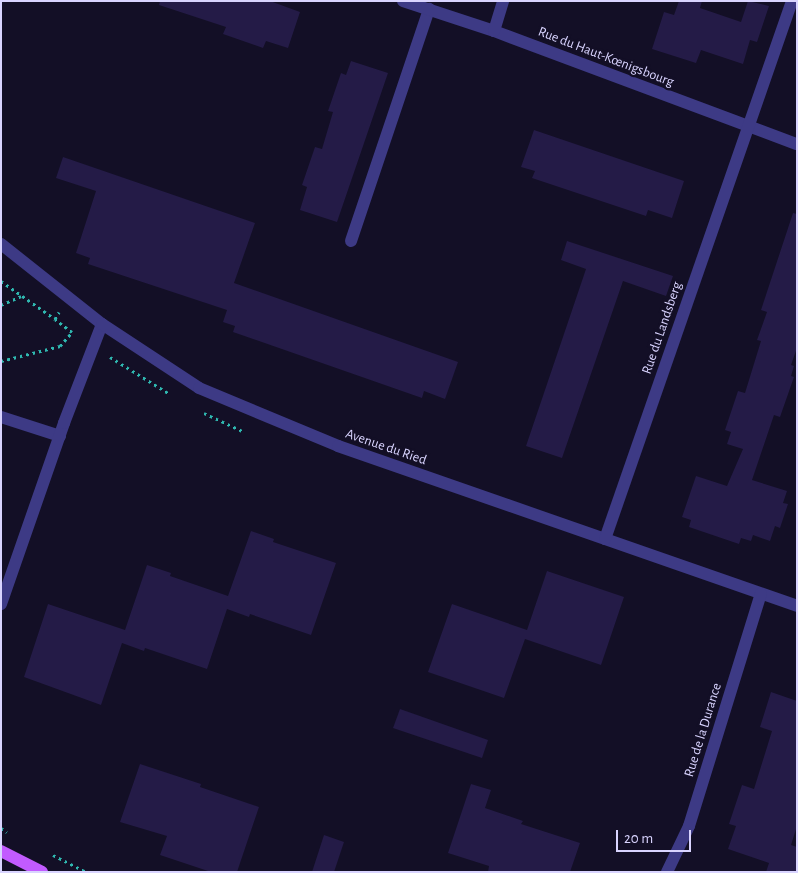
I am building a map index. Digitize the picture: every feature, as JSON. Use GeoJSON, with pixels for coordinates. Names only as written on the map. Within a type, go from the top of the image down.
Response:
{"type":"FeatureCollection","features":[{"type":"Feature","properties":{"kind":"main road"},"geometry":{"type":"LineString","coordinates":[[1,851],[42,872]]}},
{"type":"Feature","properties":{"kind":"street","name":"Rue du Haut-Kœnigsbourg"},"geometry":{"type":"LineString","coordinates":[[403,1],[494,31],[797,144]]}},
{"type":"Feature","properties":{"kind":"street"},"geometry":{"type":"LineString","coordinates":[[494,31],[503,1]]}},
{"type":"Feature","properties":{"kind":"street","name":"Rue du Landsberg"},"geometry":{"type":"LineString","coordinates":[[605,539],[792,1]]}},
{"type":"Feature","properties":{"kind":"street"},"geometry":{"type":"LineString","coordinates":[[351,241],[428,10]]}},
{"type":"Feature","properties":{"kind":"street","name":"Avenue du Ried"},"geometry":{"type":"LineString","coordinates":[[1,244],[67,299],[199,388],[338,446],[797,606]]}},
{"type":"Feature","properties":{"kind":"street"},"geometry":{"type":"LineString","coordinates":[[1,604],[60,436],[102,324]]}},
{"type":"Feature","properties":{"kind":"street"},"geometry":{"type":"LineString","coordinates":[[1,417],[60,436]]}},
{"type":"Feature","properties":{"kind":"street","name":"Rue de la Durance"},"geometry":{"type":"LineString","coordinates":[[666,872],[688,826],[761,594]]}},
{"type":"Feature","properties":{"kind":"path"},"geometry":{"type":"LineString","coordinates":[[1,281],[72,332],[60,346],[1,361]]}},
{"type":"Feature","properties":{"kind":"path"},"geometry":{"type":"LineString","coordinates":[[1,305],[21,296]]}},
{"type":"Feature","properties":{"kind":"path"},"geometry":{"type":"LineString","coordinates":[[55,319],[67,299]]}},
{"type":"Feature","properties":{"kind":"building"},"geometry":{"type":"Polygon","coordinates":[[[160,1],[270,1],[300,12],[288,48],[266,41],[263,48],[223,34],[226,27],[159,5],[160,1]]]}},
{"type":"Feature","properties":{"kind":"building"},"geometry":{"type":"Polygon","coordinates":[[[679,1],[702,1],[700,8],[741,22],[748,1],[769,6],[757,42],[750,40],[743,64],[701,50],[696,63],[652,49],[664,12],[674,15],[679,1]]]}},
{"type":"Feature","properties":{"kind":"building"},"geometry":{"type":"Polygon","coordinates":[[[351,61],[388,73],[337,222],[300,210],[307,187],[302,185],[315,147],[322,149],[333,112],[328,111],[341,73],[346,75],[351,61]]]}},
{"type":"Feature","properties":{"kind":"building"},"geometry":{"type":"Polygon","coordinates":[[[534,130],[684,181],[672,218],[648,210],[646,216],[532,178],[535,171],[521,167],[534,130]]]}},
{"type":"Feature","properties":{"kind":"building"},"geometry":{"type":"Polygon","coordinates":[[[63,157],[255,223],[234,283],[458,362],[445,399],[424,391],[422,398],[233,332],[235,326],[223,322],[227,310],[88,264],[90,258],[76,253],[96,191],[56,178],[63,157]]]}},
{"type":"Feature","properties":{"kind":"building"},"geometry":{"type":"Polygon","coordinates":[[[793,213],[797,214],[797,348],[791,365],[794,366],[791,376],[794,377],[780,417],[774,415],[752,480],[787,491],[783,503],[788,504],[780,528],[775,526],[770,541],[753,535],[751,541],[741,538],[739,544],[689,527],[691,520],[682,517],[696,476],[727,486],[743,449],[727,444],[731,432],[725,430],[738,391],[745,393],[761,341],[757,340],[767,312],[761,310],[793,213]]]}},
{"type":"Feature","properties":{"kind":"building"},"geometry":{"type":"Polygon","coordinates":[[[567,241],[673,276],[666,296],[623,281],[562,458],[526,446],[586,269],[561,260],[567,241]]]}},
{"type":"Feature","properties":{"kind":"building"},"geometry":{"type":"Polygon","coordinates":[[[251,531],[274,539],[273,542],[336,563],[311,635],[250,614],[249,617],[227,609],[207,669],[145,648],[144,651],[122,643],[101,705],[24,677],[48,604],[125,630],[147,565],[171,573],[170,576],[228,596],[251,531]]]}},
{"type":"Feature","properties":{"kind":"building"},"geometry":{"type":"Polygon","coordinates":[[[547,571],[624,597],[601,665],[525,639],[504,698],[428,672],[452,604],[527,630],[547,571]]]}},
{"type":"Feature","properties":{"kind":"building"},"geometry":{"type":"Polygon","coordinates":[[[771,692],[797,701],[797,826],[791,845],[797,847],[797,872],[766,872],[769,863],[728,849],[736,826],[729,824],[742,785],[754,789],[772,731],[760,727],[771,692]]]}},
{"type":"Feature","properties":{"kind":"building"},"geometry":{"type":"Polygon","coordinates":[[[400,709],[488,740],[482,758],[393,728],[400,709]]]}},
{"type":"Feature","properties":{"kind":"building"},"geometry":{"type":"Polygon","coordinates":[[[140,764],[201,784],[200,787],[259,807],[237,872],[211,872],[160,855],[167,836],[120,822],[140,764]]]}},
{"type":"Feature","properties":{"kind":"building"},"geometry":{"type":"Polygon","coordinates":[[[471,784],[491,790],[485,808],[523,821],[521,824],[580,843],[570,872],[488,872],[489,866],[448,853],[471,784]]]}},
{"type":"Feature","properties":{"kind":"building"},"geometry":{"type":"Polygon","coordinates":[[[324,835],[344,842],[334,872],[312,872],[324,835]]]}}]}
